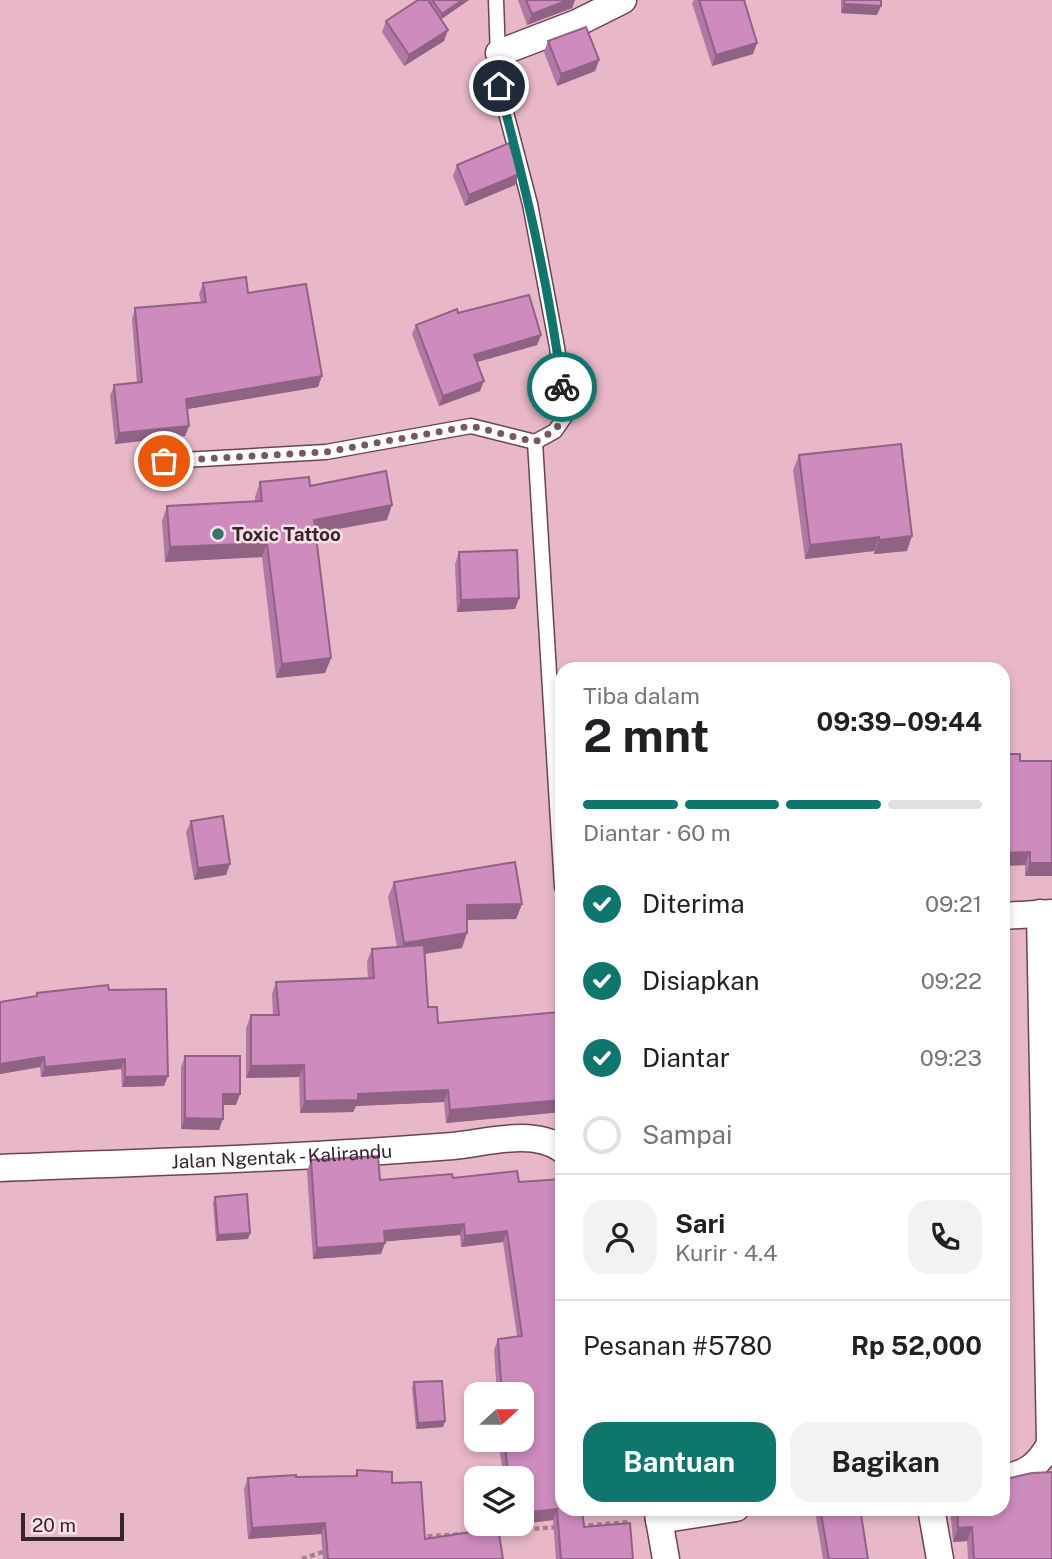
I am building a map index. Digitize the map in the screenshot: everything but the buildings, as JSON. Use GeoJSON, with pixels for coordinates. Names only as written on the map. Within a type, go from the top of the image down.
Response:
{"type":"FeatureCollection","features":[{"type":"Feature","properties":{"kind":"street"},"geometry":{"type":"LineString","coordinates":[[499,53],[577,23],[623,0]]}},
{"type":"Feature","properties":{"kind":"street"},"geometry":{"type":"LineString","coordinates":[[1010,916],[1046,913],[1050,1444],[1040,1462],[1010,1476]]}},
{"type":"Feature","properties":{"kind":"street","name":"Jalan Ngentak - Kalirandu"},"geometry":{"type":"LineString","coordinates":[[0,1168],[253,1159],[455,1146],[529,1138],[555,1145]]}},
{"type":"Feature","properties":{"kind":"street"},"geometry":{"type":"LineString","coordinates":[[658,1516],[666,1559]]}},
{"type":"Feature","properties":{"kind":"street"},"geometry":{"type":"LineString","coordinates":[[932,1516],[940,1559]]}},
{"type":"Feature","properties":{"kind":"lane"},"geometry":{"type":"LineString","coordinates":[[164,461],[326,452],[471,426],[535,442],[555,430],[566,415],[557,347],[530,204],[499,86],[496,0]]}},
{"type":"Feature","properties":{"kind":"lane"},"geometry":{"type":"LineString","coordinates":[[535,442],[555,772]]}},
{"type":"Feature","properties":{"kind":"path"},"geometry":{"type":"LineString","coordinates":[[578,1526],[645,1516]]}},
{"type":"Feature","properties":{"kind":"path"},"geometry":{"type":"LineString","coordinates":[[534,1529],[565,1527]]}},
{"type":"Feature","properties":{"kind":"path"},"geometry":{"type":"LineString","coordinates":[[416,1537],[464,1533]]}},
{"type":"Feature","properties":{"kind":"path"},"geometry":{"type":"LineString","coordinates":[[302,1559],[331,1549]]}},
{"type":"Feature","properties":{"kind":"way so far"},"geometry":{"type":"LineString","coordinates":[[164,461],[326,452],[471,426],[535,442],[555,430],[566,415],[562,387]]}},
{"type":"Feature","properties":{"kind":"place","name":"Toxic Tattoo"},"geometry":{"type":"Point","coordinates":[218,534]}},
{"type":"Feature","properties":{"kind":"route"},"geometry":{"type":"LineString","coordinates":[[499,86],[530,204],[562,387]]}}]}
